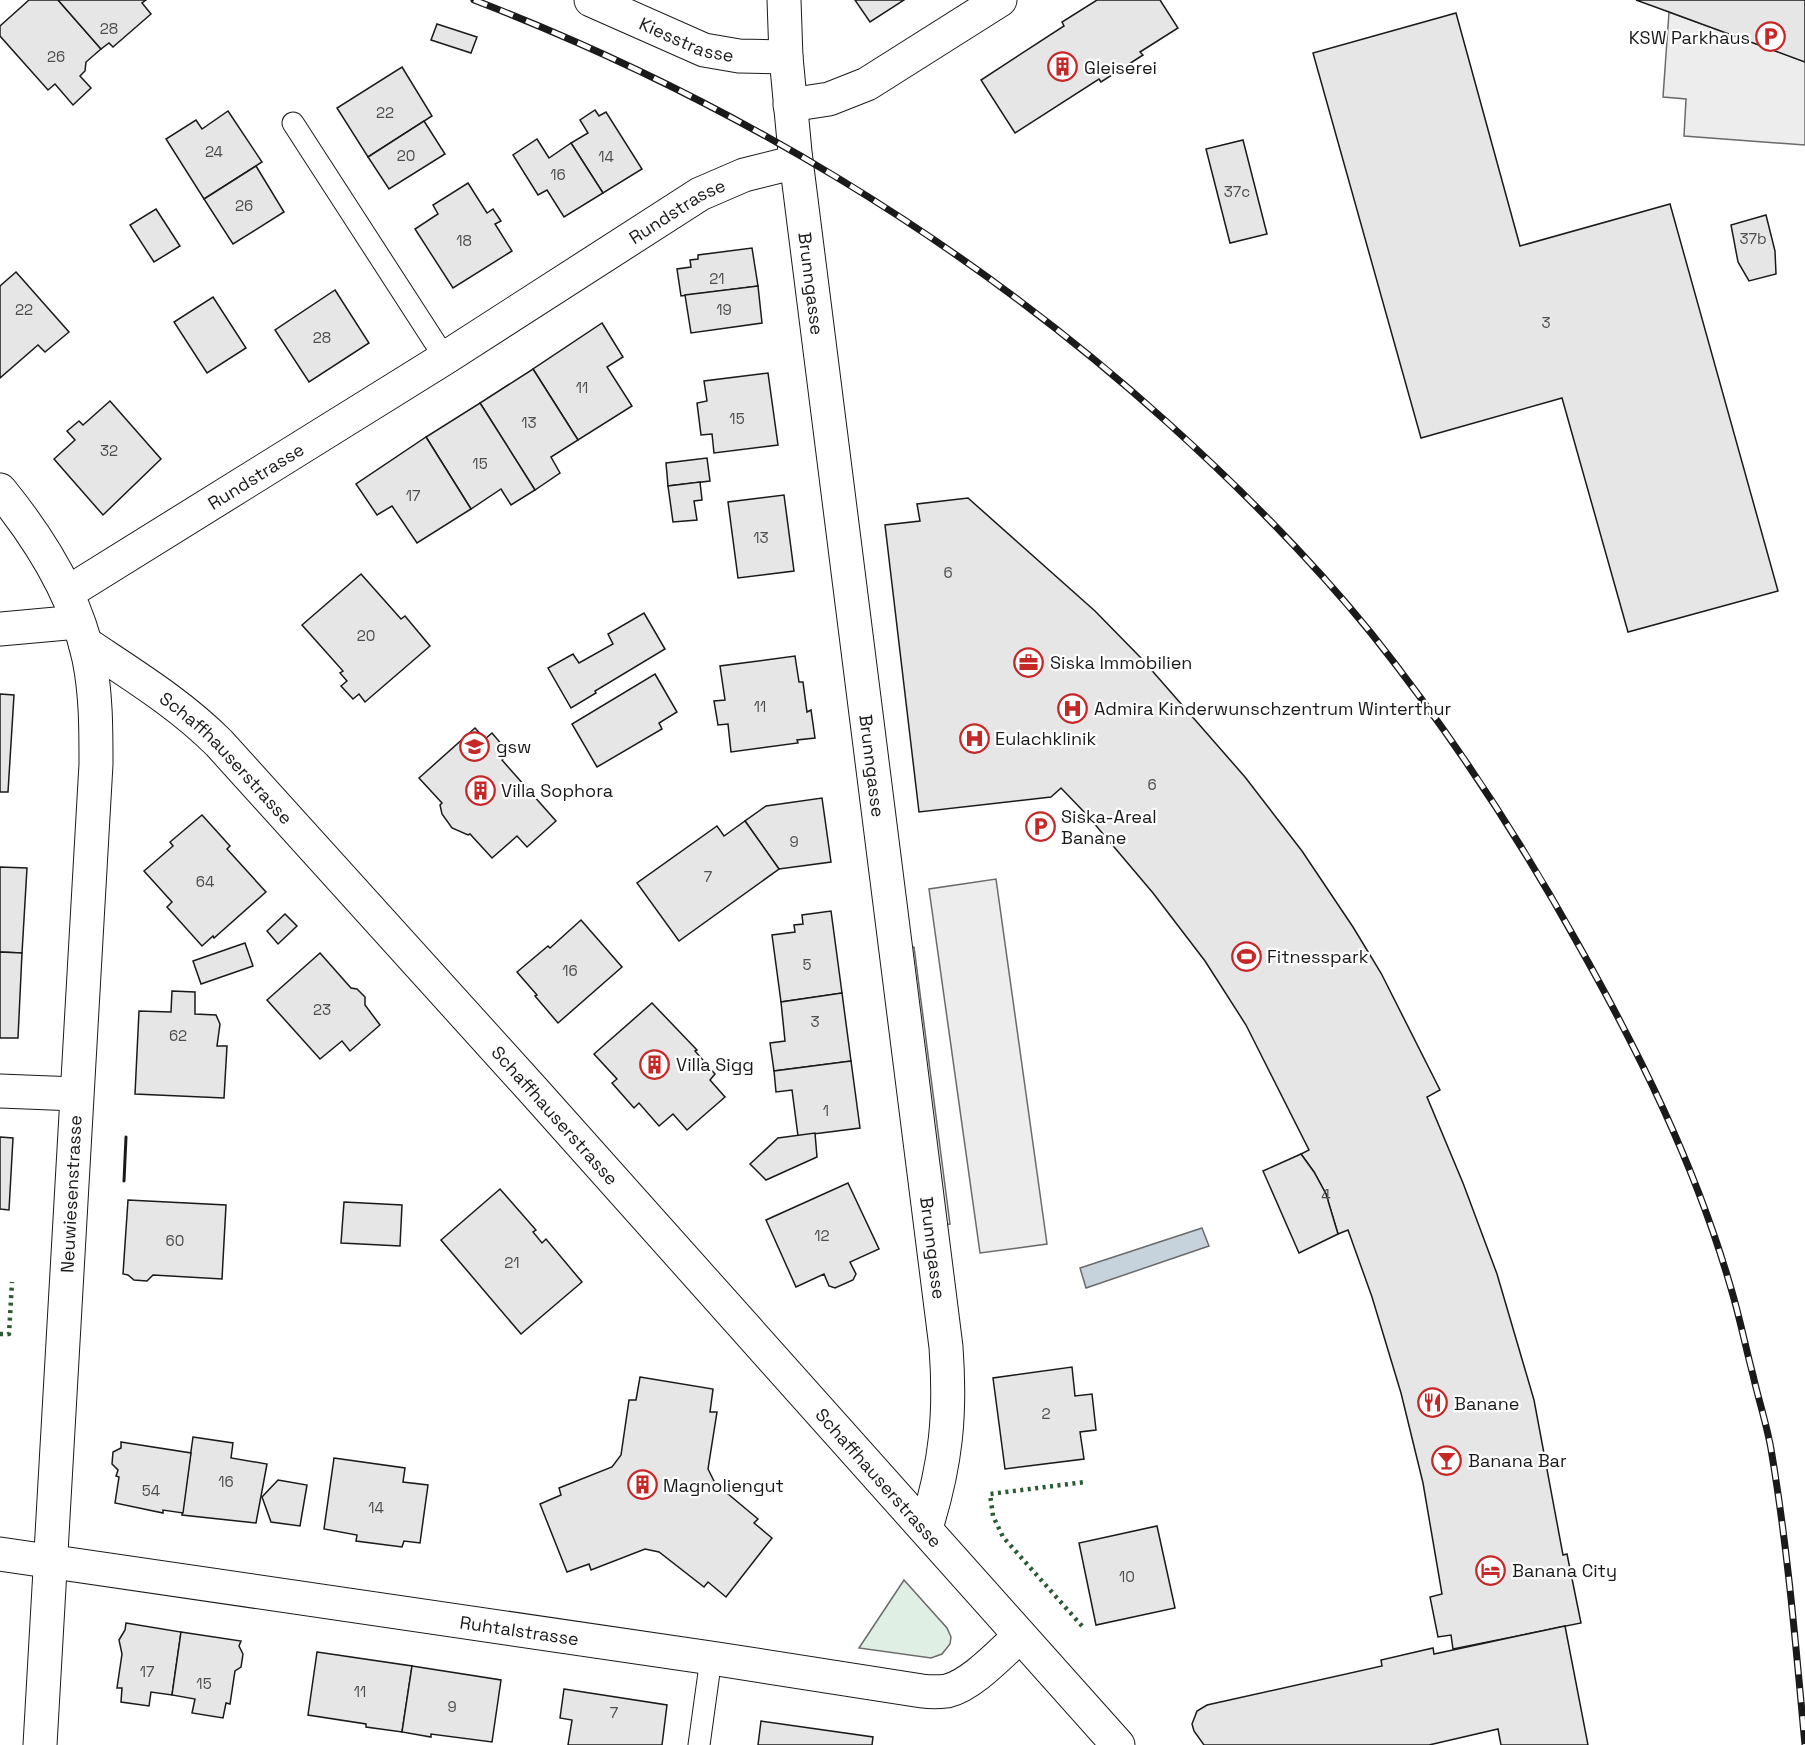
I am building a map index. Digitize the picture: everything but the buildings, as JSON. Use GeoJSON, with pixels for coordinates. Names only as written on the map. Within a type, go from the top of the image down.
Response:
{"type":"FeatureCollection","features":[{"type":"Feature","properties":{"kind":"street","name":"Kiesstrasse"},"geometry":{"type":"LineString","coordinates":[[591,0],[704,51],[739,56],[786,57]]}},
{"type":"Feature","properties":{"kind":"street","name":"Brunngasse"},"geometry":{"type":"LineString","coordinates":[[784,0],[786,57],[796,162],[945,1347],[949,1405],[945,1453],[936,1497],[926,1528]]}},
{"type":"Feature","properties":{"kind":"street"},"geometry":{"type":"LineString","coordinates":[[790,105],[829,99],[867,84],[1000,0]]}},
{"type":"Feature","properties":{"kind":"street","name":"Rundstrasse"},"geometry":{"type":"LineString","coordinates":[[0,629],[77,619],[445,358],[712,187],[744,175],[796,162]]}},
{"type":"Feature","properties":{"kind":"street","name":"Schaffhauserstrasse"},"geometry":{"type":"LineString","coordinates":[[0,490],[37,541],[77,619],[219,743],[926,1528],[1118,1745]]}},
{"type":"Feature","properties":{"kind":"street","name":"Neuwiesenstrasse"},"geometry":{"type":"LineString","coordinates":[[40,1745],[96,764],[96,713],[77,619]]}},
{"type":"Feature","properties":{"kind":"street"},"geometry":{"type":"LineString","coordinates":[[0,1091],[76,1094]]}},
{"type":"Feature","properties":{"kind":"street","name":"Ruhtalstrasse"},"geometry":{"type":"LineString","coordinates":[[0,1554],[934,1692],[946,1691],[968,1681],[1020,1636]]}},
{"type":"Feature","properties":{"kind":"lane"},"geometry":{"type":"LineString","coordinates":[[293,123],[445,358]]}},
{"type":"Feature","properties":{"kind":"lane"},"geometry":{"type":"LineString","coordinates":[[699,1745],[711,1658]]}},
{"type":"Feature","properties":{"kind":"green space"},"geometry":{"type":"Polygon","coordinates":[[[904,1580],[947,1628],[951,1637],[950,1644],[942,1654],[931,1658],[859,1648],[904,1580]]]}},
{"type":"Feature","properties":{"kind":"shaded area"},"geometry":{"type":"Polygon","coordinates":[[[1669,12],[1805,62],[1805,145],[1684,136],[1686,99],[1663,97],[1669,12]]]}},
{"type":"Feature","properties":{"kind":"shaded area"},"geometry":{"type":"Polygon","coordinates":[[[996,879],[1047,1244],[980,1253],[929,889],[996,879]]]}},
{"type":"Feature","properties":{"kind":"shaded area"},"geometry":{"type":"Polygon","coordinates":[[[914,947],[950,1224],[937,1226],[901,949],[914,947]]]}},
{"type":"Feature","properties":{"kind":"shaded area"},"geometry":{"type":"Polygon","coordinates":[[[1202,1228],[1209,1246],[1086,1288],[1080,1268],[1202,1228]]]}},
{"type":"Feature","properties":{"kind":"railway"},"geometry":{"type":"LineString","coordinates":[[474,0],[569,39],[661,82],[752,129],[840,180],[926,235],[1010,293],[1090,356],[1222,473],[1324,578],[1400,670],[1481,784],[1555,903],[1644,1068],[1700,1196],[1733,1296],[1770,1445],[1787,1563],[1805,1745]]}},
{"type":"Feature","properties":{"kind":"hedge"},"geometry":{"type":"LineString","coordinates":[[0,1334],[9,1334],[12,1282]]}},
{"type":"Feature","properties":{"kind":"hedge"},"geometry":{"type":"LineString","coordinates":[[1082,1626],[1003,1537],[993,1516],[990,1494],[1085,1482]]}},
{"type":"Feature","properties":{"kind":"wall"},"geometry":{"type":"LineString","coordinates":[[124,1181],[126,1137]]}},
{"type":"Feature","properties":{"kind":"place","name":"KSW Parkhaus"},"geometry":{"type":"Point","coordinates":[1771,37]}},
{"type":"Feature","properties":{"kind":"place","name":"Gleiserei"},"geometry":{"type":"Point","coordinates":[1063,67]}},
{"type":"Feature","properties":{"kind":"place","name":"Siska Immobilien"},"geometry":{"type":"Point","coordinates":[1029,662]}},
{"type":"Feature","properties":{"kind":"place","name":"Admira Kinderwunschzentrum Winterthur"},"geometry":{"type":"Point","coordinates":[1073,708]}},
{"type":"Feature","properties":{"kind":"place","name":"Eulachklinik"},"geometry":{"type":"Point","coordinates":[974,738]}},
{"type":"Feature","properties":{"kind":"place","name":"gsw"},"geometry":{"type":"Point","coordinates":[475,746]}},
{"type":"Feature","properties":{"kind":"place","name":"Villa Sophora"},"geometry":{"type":"Point","coordinates":[480,790]}},
{"type":"Feature","properties":{"kind":"place","name":"Siska-Areal Banane"},"geometry":{"type":"Point","coordinates":[1040,826]}},
{"type":"Feature","properties":{"kind":"place","name":"Fitnesspark"},"geometry":{"type":"Point","coordinates":[1246,956]}},
{"type":"Feature","properties":{"kind":"place","name":"Villa Sigg"},"geometry":{"type":"Point","coordinates":[655,1064]}},
{"type":"Feature","properties":{"kind":"place","name":"Banane"},"geometry":{"type":"Point","coordinates":[1433,1403]}},
{"type":"Feature","properties":{"kind":"place","name":"Banana Bar"},"geometry":{"type":"Point","coordinates":[1447,1460]}},
{"type":"Feature","properties":{"kind":"place","name":"Magnoliengut"},"geometry":{"type":"Point","coordinates":[642,1485]}},
{"type":"Feature","properties":{"kind":"place","name":"Banana City"},"geometry":{"type":"Point","coordinates":[1491,1570]}}]}
